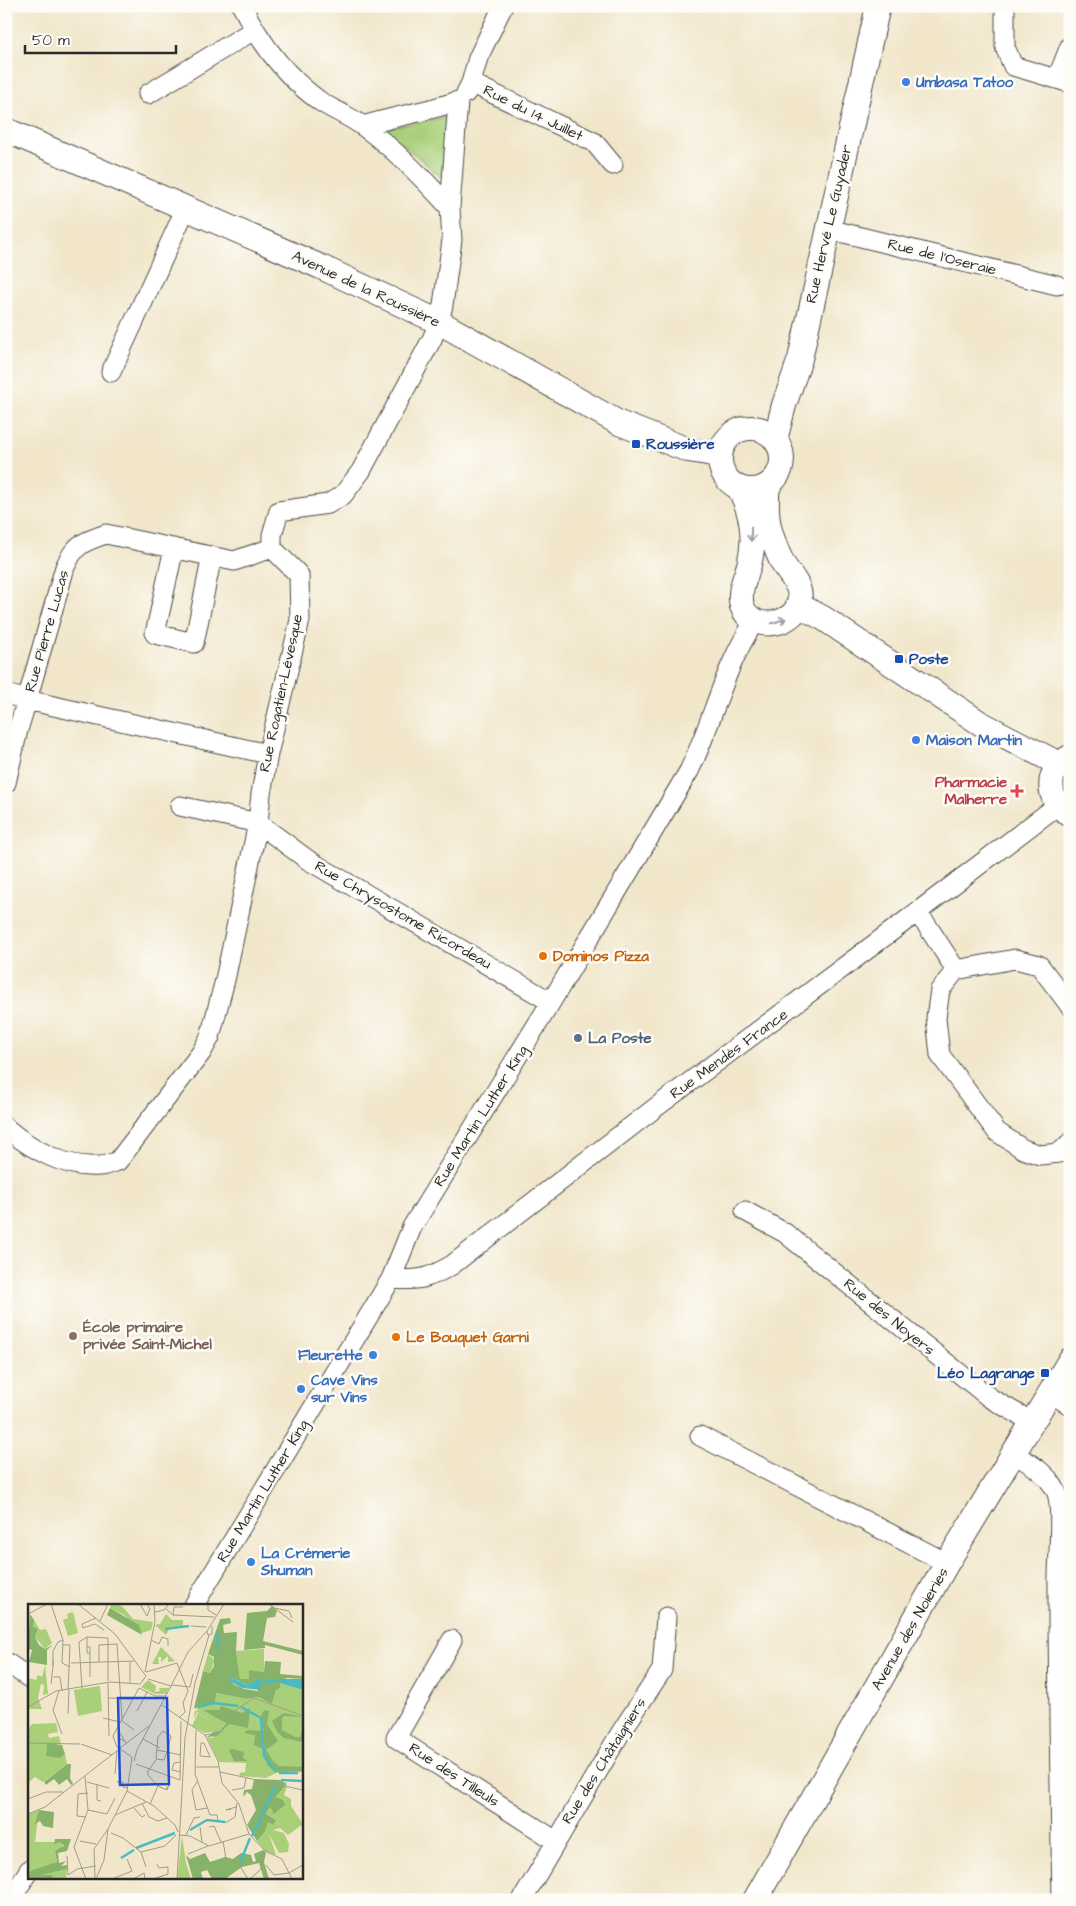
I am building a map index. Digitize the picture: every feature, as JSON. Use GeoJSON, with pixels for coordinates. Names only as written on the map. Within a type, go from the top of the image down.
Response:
{"type":"FeatureCollection","features":[{"type":"Feature","properties":{"kind":"street"},"geometry":{"type":"LineString","coordinates":[[242,6],[254,30],[290,78],[322,103],[363,126],[406,162],[450,208]]}},
{"type":"Feature","properties":{"kind":"street"},"geometry":{"type":"LineString","coordinates":[[363,126],[431,110],[458,101],[464,96],[471,83],[478,58],[503,6]]}},
{"type":"Feature","properties":{"kind":"street","name":"Rue Hervé Le Guyader"},"geometry":{"type":"LineString","coordinates":[[775,440],[784,405],[800,359],[878,6]]}},
{"type":"Feature","properties":{"kind":"street"},"geometry":{"type":"LineString","coordinates":[[1005,6],[1005,47],[1013,66],[1063,81],[1070,46]]}},
{"type":"Feature","properties":{"kind":"street"},"geometry":{"type":"LineString","coordinates":[[148,94],[254,30]]}},
{"type":"Feature","properties":{"kind":"street","name":"Rue du 14 Juillet"},"geometry":{"type":"LineString","coordinates":[[471,83],[594,142],[613,165]]}},
{"type":"Feature","properties":{"kind":"street"},"geometry":{"type":"LineString","coordinates":[[272,548],[272,535],[280,511],[328,504],[343,495],[362,472],[432,339],[443,305],[452,240],[450,208],[458,101]]}},
{"type":"Feature","properties":{"kind":"street","name":"Avenue de la Roussière"},"geometry":{"type":"LineString","coordinates":[[6,130],[321,267],[439,322],[619,423],[688,450],[720,455]]}},
{"type":"Feature","properties":{"kind":"street"},"geometry":{"type":"LineString","coordinates":[[112,372],[186,208]]}},
{"type":"Feature","properties":{"kind":"street","name":"Rue de l'Oseraie"},"geometry":{"type":"LineString","coordinates":[[828,229],[1057,285]]}},
{"type":"Feature","properties":{"kind":"street"},"geometry":{"type":"LineString","coordinates":[[750,428],[764,431],[775,440],[780,449],[782,459],[780,469],[768,485],[759,489],[749,490],[739,488],[728,480],[721,469],[720,455],[725,442],[736,432],[750,428]]}},
{"type":"Feature","properties":{"kind":"street"},"geometry":{"type":"LineString","coordinates":[[739,488],[749,508],[752,537],[749,563],[740,597],[742,607],[755,621],[763,623],[784,621],[793,614],[798,605],[800,590],[781,560],[771,533],[767,519],[768,485]]}},
{"type":"Feature","properties":{"kind":"street","name":"Rue Pierre Lucas"},"geometry":{"type":"LineString","coordinates":[[6,783],[18,730],[62,576],[71,552],[86,540],[106,534],[234,561],[272,548]]}},
{"type":"Feature","properties":{"kind":"street"},"geometry":{"type":"LineString","coordinates":[[174,548],[155,634],[194,643],[212,556]]}},
{"type":"Feature","properties":{"kind":"street","name":"Rue Rogatien-Lévesque"},"geometry":{"type":"LineString","coordinates":[[6,1128],[19,1139],[47,1155],[76,1165],[100,1166],[118,1161],[190,1069],[210,1036],[225,980],[258,823],[260,794],[268,754],[300,620],[299,575],[272,548]]}},
{"type":"Feature","properties":{"kind":"street"},"geometry":{"type":"LineString","coordinates":[[798,605],[831,623],[980,723],[1064,761],[1052,776],[1050,784],[1053,797],[1064,809]]}},
{"type":"Feature","properties":{"kind":"street","name":"Rue Martin Luther King"},"geometry":{"type":"LineString","coordinates":[[195,1604],[391,1279],[412,1227],[551,1002],[689,772],[699,751],[739,646],[755,621]]}},
{"type":"Feature","properties":{"kind":"street"},"geometry":{"type":"LineString","coordinates":[[6,694],[268,754]]}},
{"type":"Feature","properties":{"kind":"street"},"geometry":{"type":"LineString","coordinates":[[180,806],[258,823]]}},
{"type":"Feature","properties":{"kind":"street","name":"Rue Mendès France"},"geometry":{"type":"LineString","coordinates":[[391,1279],[413,1280],[432,1276],[452,1265],[655,1108],[916,914],[1064,809]]}},
{"type":"Feature","properties":{"kind":"street","name":"Rue Chrysostome Ricordeau"},"geometry":{"type":"LineString","coordinates":[[258,823],[308,860],[551,1002]]}},
{"type":"Feature","properties":{"kind":"street"},"geometry":{"type":"LineString","coordinates":[[916,914],[926,924],[956,970]]}},
{"type":"Feature","properties":{"kind":"street"},"geometry":{"type":"LineString","coordinates":[[1070,1006],[1038,966],[1015,959],[956,970],[940,990],[936,1018],[940,1055],[997,1132],[1023,1149],[1040,1155],[1059,1153],[1070,1142]]}},
{"type":"Feature","properties":{"kind":"street","name":"Rue des Noyers"},"geometry":{"type":"LineString","coordinates":[[745,1211],[785,1233],[990,1398],[1034,1423]]}},
{"type":"Feature","properties":{"kind":"street","name":"Avenue des Noieries"},"geometry":{"type":"LineString","coordinates":[[756,1899],[947,1563],[1034,1423],[1060,1399],[1070,1360]]}},
{"type":"Feature","properties":{"kind":"street"},"geometry":{"type":"LineString","coordinates":[[700,1436],[947,1563]]}},
{"type":"Feature","properties":{"kind":"street"},"geometry":{"type":"LineString","coordinates":[[1014,1454],[1030,1463],[1048,1479],[1057,1491],[1059,1505],[1058,1582],[1062,1900]]}},
{"type":"Feature","properties":{"kind":"street","name":"Rue des Châtaigniers"},"geometry":{"type":"LineString","coordinates":[[522,1900],[621,1732],[662,1670],[666,1617]]}},
{"type":"Feature","properties":{"kind":"street","name":"Rue des Tilleuls"},"geometry":{"type":"LineString","coordinates":[[452,1640],[396,1738],[556,1841]]}},
{"type":"Feature","properties":{"kind":"street"},"geometry":{"type":"LineString","coordinates":[[6,1662],[28,1677]]}},
{"type":"Feature","properties":{"kind":"street"},"geometry":{"type":"LineString","coordinates":[[11,1900],[28,1872]]}},
{"type":"Feature","properties":{"kind":"green space"},"geometry":{"type":"Polygon","coordinates":[[[447,117],[442,178],[384,128],[447,117]]]}},
{"type":"Feature","properties":{"kind":"place","name":"Umbasa Tatoo"},"geometry":{"type":"Point","coordinates":[906,82]}},
{"type":"Feature","properties":{"kind":"place","name":"Roussière"},"geometry":{"type":"Point","coordinates":[636,444]}},
{"type":"Feature","properties":{"kind":"place","name":"Poste"},"geometry":{"type":"Point","coordinates":[899,659]}},
{"type":"Feature","properties":{"kind":"place","name":"Maison Martin"},"geometry":{"type":"Point","coordinates":[916,740]}},
{"type":"Feature","properties":{"kind":"place","name":"Pharmacie Malherre"},"geometry":{"type":"Point","coordinates":[1017,791]}},
{"type":"Feature","properties":{"kind":"place","name":"Dominos Pizza"},"geometry":{"type":"Point","coordinates":[543,956]}},
{"type":"Feature","properties":{"kind":"place","name":"La Poste"},"geometry":{"type":"Point","coordinates":[578,1038]}},
{"type":"Feature","properties":{"kind":"place","name":"École primaire privée Saint-Michel"},"geometry":{"type":"Point","coordinates":[73,1336]}},
{"type":"Feature","properties":{"kind":"place","name":"Le Bouquet Garni"},"geometry":{"type":"Point","coordinates":[396,1337]}},
{"type":"Feature","properties":{"kind":"place","name":"Fleurette"},"geometry":{"type":"Point","coordinates":[373,1355]}},
{"type":"Feature","properties":{"kind":"place","name":"Léo Lagrange"},"geometry":{"type":"Point","coordinates":[1045,1373]}},
{"type":"Feature","properties":{"kind":"place","name":"Cave Vins sur Vins"},"geometry":{"type":"Point","coordinates":[301,1389]}},
{"type":"Feature","properties":{"kind":"place","name":"La Crémerie Shuman"},"geometry":{"type":"Point","coordinates":[251,1562]}}]}
